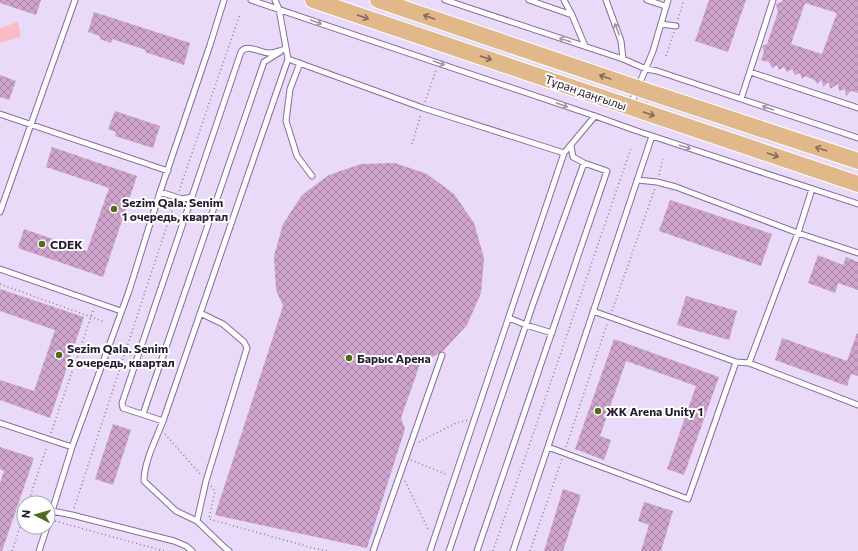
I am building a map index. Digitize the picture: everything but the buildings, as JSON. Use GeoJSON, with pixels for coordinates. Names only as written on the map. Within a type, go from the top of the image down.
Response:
{"type":"FeatureCollection","features":[{"type":"Feature","properties":{"kind":"main road","name":"Тұран даңғылы"},"geometry":{"type":"LineString","coordinates":[[313,0],[858,184]]}},
{"type":"Feature","properties":{"kind":"main road","name":"Тұран даңғылы"},"geometry":{"type":"LineString","coordinates":[[378,0],[858,161]]}},
{"type":"Feature","properties":{"kind":"lane"},"geometry":{"type":"LineString","coordinates":[[0,212],[75,0]]}},
{"type":"Feature","properties":{"kind":"lane"},"geometry":{"type":"LineString","coordinates":[[56,498],[72,447],[129,291],[160,192],[224,0]]}},
{"type":"Feature","properties":{"kind":"lane"},"geometry":{"type":"LineString","coordinates":[[252,0],[652,136],[858,204]]}},
{"type":"Feature","properties":{"kind":"lane"},"geometry":{"type":"LineString","coordinates":[[230,551],[197,521],[176,511],[144,481],[144,474],[146,464],[160,428],[288,59],[285,50],[279,9],[275,0]]}},
{"type":"Feature","properties":{"kind":"lane"},"geometry":{"type":"LineString","coordinates":[[445,0],[623,59],[646,69],[657,71],[858,138]]}},
{"type":"Feature","properties":{"kind":"lane"},"geometry":{"type":"LineString","coordinates":[[529,0],[572,15]]}},
{"type":"Feature","properties":{"kind":"lane"},"geometry":{"type":"LineString","coordinates":[[564,0],[585,46]]}},
{"type":"Feature","properties":{"kind":"lane"},"geometry":{"type":"LineString","coordinates":[[606,0],[621,41],[623,59]]}},
{"type":"Feature","properties":{"kind":"lane"},"geometry":{"type":"LineString","coordinates":[[647,0],[665,6]]}},
{"type":"Feature","properties":{"kind":"lane"},"geometry":{"type":"LineString","coordinates":[[630,107],[653,51],[668,0]]}},
{"type":"Feature","properties":{"kind":"lane"},"geometry":{"type":"LineString","coordinates":[[741,99],[773,0]]}},
{"type":"Feature","properties":{"kind":"lane"},"geometry":{"type":"LineString","coordinates":[[661,24],[676,26]]}},
{"type":"Feature","properties":{"kind":"lane"},"geometry":{"type":"LineString","coordinates":[[162,421],[123,408],[122,403],[241,52],[247,48],[266,53],[285,50]]}},
{"type":"Feature","properties":{"kind":"lane"},"geometry":{"type":"LineString","coordinates":[[143,414],[264,62],[285,50]]}},
{"type":"Feature","properties":{"kind":"lane"},"geometry":{"type":"LineString","coordinates":[[288,59],[423,108],[564,153]]}},
{"type":"Feature","properties":{"kind":"lane"},"geometry":{"type":"LineString","coordinates":[[300,63],[290,89],[286,121],[297,156],[312,176]]}},
{"type":"Feature","properties":{"kind":"lane"},"geometry":{"type":"LineString","coordinates":[[750,72],[858,108]]}},
{"type":"Feature","properties":{"kind":"lane"},"geometry":{"type":"LineString","coordinates":[[0,114],[168,171]]}},
{"type":"Feature","properties":{"kind":"lane"},"geometry":{"type":"LineString","coordinates":[[430,551],[564,153],[595,116]]}},
{"type":"Feature","properties":{"kind":"lane"},"geometry":{"type":"LineString","coordinates":[[513,551],[652,136]]}},
{"type":"Feature","properties":{"kind":"lane"},"geometry":{"type":"LineString","coordinates":[[477,551],[607,171],[584,163],[573,157],[571,146]]}},
{"type":"Feature","properties":{"kind":"lane"},"geometry":{"type":"LineString","coordinates":[[449,551],[526,325],[584,163]]}},
{"type":"Feature","properties":{"kind":"lane"},"geometry":{"type":"LineString","coordinates":[[637,180],[657,182],[676,187],[798,233],[858,253]]}},
{"type":"Feature","properties":{"kind":"lane"},"geometry":{"type":"LineString","coordinates":[[749,363],[798,233],[812,189]]}},
{"type":"Feature","properties":{"kind":"lane"},"geometry":{"type":"LineString","coordinates":[[160,192],[182,199],[192,197]]}},
{"type":"Feature","properties":{"kind":"lane"},"geometry":{"type":"LineString","coordinates":[[0,269],[121,311]]}},
{"type":"Feature","properties":{"kind":"lane"},"geometry":{"type":"LineString","coordinates":[[593,311],[736,362],[749,363],[858,405]]}},
{"type":"Feature","properties":{"kind":"lane"},"geometry":{"type":"LineString","coordinates":[[197,521],[206,481],[247,348],[244,342],[223,324],[200,313]]}},
{"type":"Feature","properties":{"kind":"lane"},"geometry":{"type":"LineString","coordinates":[[509,318],[552,333]]}},
{"type":"Feature","properties":{"kind":"lane"},"geometry":{"type":"LineString","coordinates":[[373,551],[442,355]]}},
{"type":"Feature","properties":{"kind":"lane"},"geometry":{"type":"LineString","coordinates":[[548,447],[688,499],[736,362]]}},
{"type":"Feature","properties":{"kind":"lane"},"geometry":{"type":"LineString","coordinates":[[0,423],[72,447]]}},
{"type":"Feature","properties":{"kind":"lane"},"geometry":{"type":"LineString","coordinates":[[56,512],[174,541],[186,546],[192,551]]}},
{"type":"Feature","properties":{"kind":"lane"},"geometry":{"type":"LineString","coordinates":[[39,551],[44,535]]}},
{"type":"Feature","properties":{"kind":"path"},"geometry":{"type":"LineString","coordinates":[[69,525],[176,198],[240,14]]}},
{"type":"Feature","properties":{"kind":"path"},"geometry":{"type":"LineString","coordinates":[[493,551],[631,148]]}},
{"type":"Feature","properties":{"kind":"path"},"geometry":{"type":"LineString","coordinates":[[530,551],[657,182],[663,159]]}},
{"type":"Feature","properties":{"kind":"path"},"geometry":{"type":"LineString","coordinates":[[0,284],[105,322]]}},
{"type":"Feature","properties":{"kind":"path"},"geometry":{"type":"LineString","coordinates":[[31,495],[96,302]]}},
{"type":"Feature","properties":{"kind":"path"},"geometry":{"type":"LineString","coordinates":[[410,446],[456,423],[476,417]]}},
{"type":"Feature","properties":{"kind":"path"},"geometry":{"type":"LineString","coordinates":[[160,428],[215,491],[209,519],[328,551]]}},
{"type":"Feature","properties":{"kind":"path"},"geometry":{"type":"LineString","coordinates":[[406,458],[455,478]]}},
{"type":"Feature","properties":{"kind":"path"},"geometry":{"type":"LineString","coordinates":[[401,472],[422,519],[434,540]]}},
{"type":"Feature","properties":{"kind":"path"},"geometry":{"type":"LineString","coordinates":[[56,523],[69,525],[164,551]]}},
{"type":"Feature","properties":{"kind":"path"},"geometry":{"type":"LineString","coordinates":[[12,551],[17,535]]}},
{"type":"Feature","properties":{"kind":"shaded area"},"geometry":{"type":"Polygon","coordinates":[[[18,22],[21,37],[0,43],[0,28],[18,22]]]}},
{"type":"Feature","properties":{"kind":"place","name":"Sezim Qala. Senim 1 очередь, квартал"},"geometry":{"type":"Point","coordinates":[114,209]}},
{"type":"Feature","properties":{"kind":"place","name":"CDEK"},"geometry":{"type":"Point","coordinates":[42,244]}},
{"type":"Feature","properties":{"kind":"place","name":"Sezim Qala. Senim 2 очередь, квартал"},"geometry":{"type":"Point","coordinates":[59,355]}},
{"type":"Feature","properties":{"kind":"place","name":"Барыс Арена"},"geometry":{"type":"Point","coordinates":[349,358]}},
{"type":"Feature","properties":{"kind":"place","name":"ЖК Arena Unity 1"},"geometry":{"type":"Point","coordinates":[598,411]}}]}
